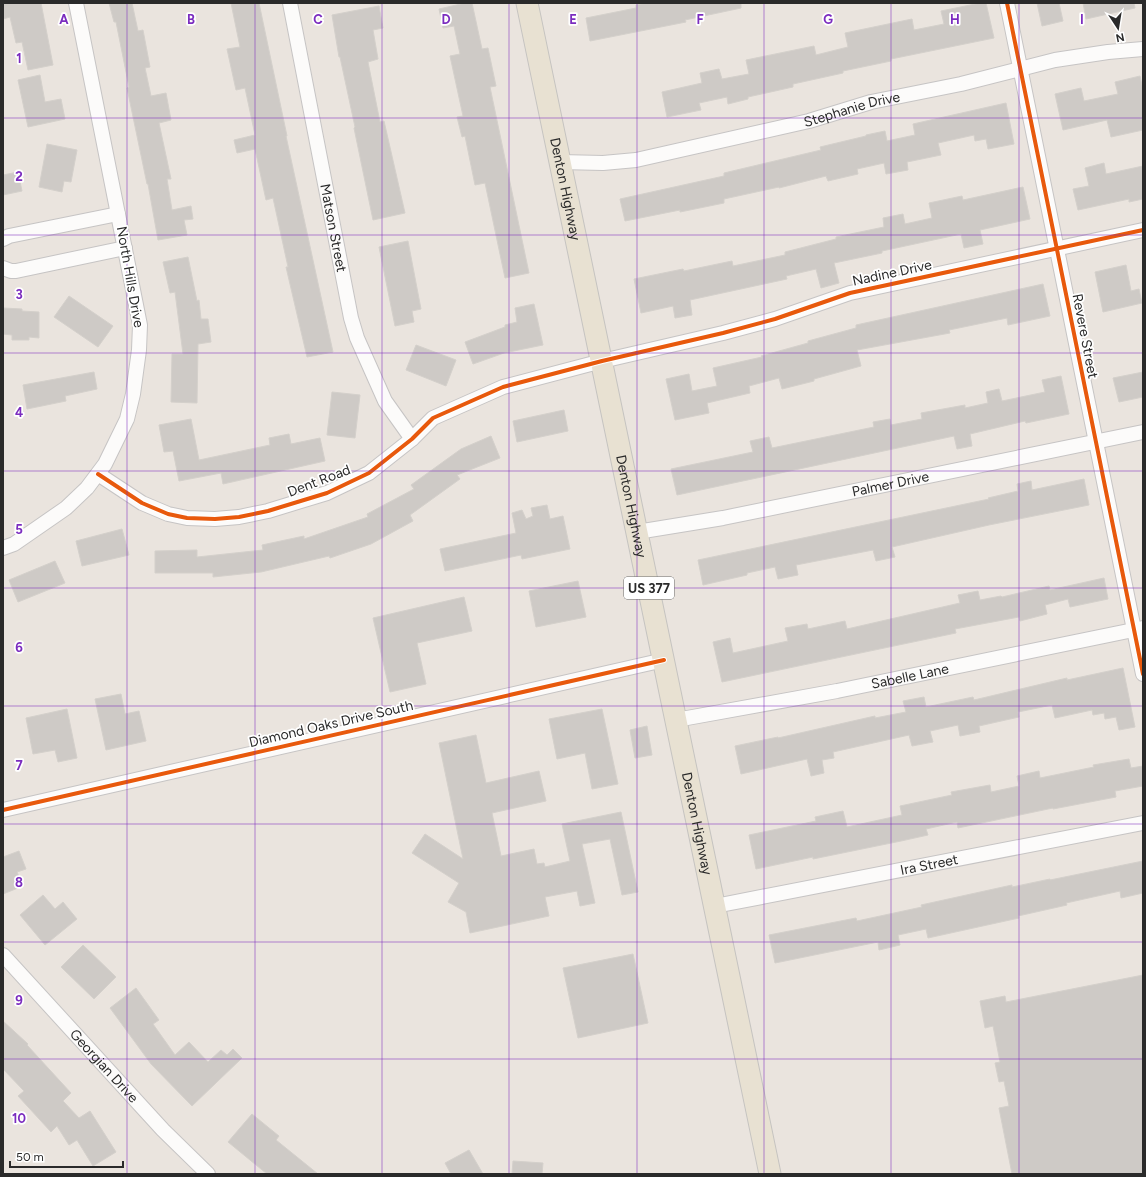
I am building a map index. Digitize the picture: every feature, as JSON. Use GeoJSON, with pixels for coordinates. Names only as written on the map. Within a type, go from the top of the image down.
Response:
{"type":"FeatureCollection","features":[{"type":"Feature","properties":{"kind":"main road","name":"Denton Highway"},"geometry":{"type":"LineString","coordinates":[[527,3],[770,1174]]}},
{"type":"Feature","properties":{"kind":"street","name":"North Hills Drive"},"geometry":{"type":"LineString","coordinates":[[3,548],[14,544],[66,508],[87,488],[105,464],[127,419],[133,394],[140,350],[140,325],[76,3]]}},
{"type":"Feature","properties":{"kind":"street","name":"Matson Street"},"geometry":{"type":"LineString","coordinates":[[290,3],[351,318],[357,338],[385,401],[412,439]]}},
{"type":"Feature","properties":{"kind":"street","name":"Revere Street"},"geometry":{"type":"LineString","coordinates":[[1007,3],[1095,443],[1139,629],[1143,674]]}},
{"type":"Feature","properties":{"kind":"street","name":"Stephanie Drive"},"geometry":{"type":"LineString","coordinates":[[560,162],[603,163],[636,160],[809,122],[871,102],[961,84],[1055,60],[1108,52],[1143,49]]}},
{"type":"Feature","properties":{"kind":"street"},"geometry":{"type":"LineString","coordinates":[[3,239],[9,236],[118,214]]}},
{"type":"Feature","properties":{"kind":"street","name":"Nadine Drive"},"geometry":{"type":"LineString","coordinates":[[602,361],[723,333],[775,319],[850,293],[1143,230]]}},
{"type":"Feature","properties":{"kind":"street"},"geometry":{"type":"LineString","coordinates":[[3,268],[16,271],[125,248]]}},
{"type":"Feature","properties":{"kind":"street","name":"Dent Road"},"geometry":{"type":"LineString","coordinates":[[98,474],[142,503],[168,514],[187,518],[215,519],[239,517],[268,511],[327,493],[369,473],[412,439],[433,418],[504,387],[602,361]]}},
{"type":"Feature","properties":{"kind":"street","name":"Palmer Drive"},"geometry":{"type":"LineString","coordinates":[[637,532],[723,518],[1143,432]]}},
{"type":"Feature","properties":{"kind":"street","name":"Sabelle Lane"},"geometry":{"type":"LineString","coordinates":[[676,720],[837,691],[1139,629]]}},
{"type":"Feature","properties":{"kind":"street","name":"Diamond Oaks Drive South"},"geometry":{"type":"LineString","coordinates":[[3,810],[664,660]]}},
{"type":"Feature","properties":{"kind":"street","name":"Ira Street"},"geometry":{"type":"LineString","coordinates":[[715,906],[1143,823]]}},
{"type":"Feature","properties":{"kind":"street","name":"Georgian Drive"},"geometry":{"type":"LineString","coordinates":[[3,955],[163,1130],[208,1174]]}},
{"type":"Feature","properties":{"kind":"building"},"geometry":{"type":"Polygon","coordinates":[[[3,3],[41,3],[53,65],[28,70],[22,42],[16,43],[10,17],[3,19],[3,3]]]}},
{"type":"Feature","properties":{"kind":"building"},"geometry":{"type":"Polygon","coordinates":[[[109,3],[132,3],[138,31],[143,30],[150,67],[145,68],[151,96],[166,93],[171,120],[159,123],[171,179],[167,179],[172,210],[191,206],[193,219],[184,220],[187,235],[158,240],[148,184],[127,88],[129,87],[116,22],[114,22],[109,3]]]}},
{"type":"Feature","properties":{"kind":"building"},"geometry":{"type":"Polygon","coordinates":[[[231,3],[259,3],[333,352],[307,357],[286,267],[288,267],[273,198],[266,200],[255,149],[237,153],[234,140],[255,135],[245,88],[236,90],[227,49],[240,47],[231,3]]]}},
{"type":"Feature","properties":{"kind":"building"},"geometry":{"type":"Polygon","coordinates":[[[465,3],[472,3],[482,49],[488,48],[496,86],[490,87],[529,273],[505,278],[485,183],[475,185],[465,136],[462,137],[457,117],[463,116],[450,56],[460,54],[454,26],[443,28],[439,9],[465,3]]]}},
{"type":"Feature","properties":{"kind":"building"},"geometry":{"type":"Polygon","coordinates":[[[646,3],[741,3],[741,8],[685,20],[686,22],[590,41],[586,18],[636,8],[636,5],[646,3]]]}},
{"type":"Feature","properties":{"kind":"building"},"geometry":{"type":"Polygon","coordinates":[[[986,3],[994,38],[891,59],[891,61],[843,71],[843,73],[793,84],[793,87],[748,97],[748,99],[728,104],[727,97],[699,103],[701,110],[667,117],[662,92],[702,83],[700,73],[719,69],[722,79],[749,74],[746,60],[814,46],[816,55],[848,47],[845,33],[912,19],[914,30],[944,24],[941,11],[986,3]]]}},
{"type":"Feature","properties":{"kind":"building"},"geometry":{"type":"Polygon","coordinates":[[[1037,3],[1059,3],[1063,21],[1042,26],[1037,3]]]}},
{"type":"Feature","properties":{"kind":"building"},"geometry":{"type":"Polygon","coordinates":[[[1083,3],[1134,3],[1135,8],[1086,19],[1083,3]]]}},
{"type":"Feature","properties":{"kind":"building"},"geometry":{"type":"Polygon","coordinates":[[[379,6],[383,28],[373,30],[378,59],[368,62],[380,122],[384,121],[405,213],[373,220],[355,127],[339,57],[332,15],[379,6]]]}},
{"type":"Feature","properties":{"kind":"building"},"geometry":{"type":"Polygon","coordinates":[[[40,75],[45,102],[61,99],[65,119],[28,127],[18,80],[40,75]]]}},
{"type":"Feature","properties":{"kind":"building"},"geometry":{"type":"Polygon","coordinates":[[[1140,76],[1143,90],[1143,130],[1111,137],[1107,120],[1063,130],[1055,94],[1081,88],[1084,101],[1118,94],[1115,82],[1140,76]]]}},
{"type":"Feature","properties":{"kind":"building"},"geometry":{"type":"Polygon","coordinates":[[[1006,103],[1014,144],[988,149],[986,139],[975,141],[974,135],[938,143],[941,155],[907,162],[908,170],[886,174],[884,163],[857,169],[858,174],[828,181],[826,176],[779,188],[724,199],[724,203],[625,221],[620,199],[724,176],[724,173],[821,150],[820,147],[866,135],[885,131],[887,141],[915,135],[913,124],[1006,103]]]}},
{"type":"Feature","properties":{"kind":"building"},"geometry":{"type":"Polygon","coordinates":[[[47,144],[77,150],[71,182],[64,181],[62,192],[39,187],[47,144]]]}},
{"type":"Feature","properties":{"kind":"building"},"geometry":{"type":"Polygon","coordinates":[[[1104,163],[1106,174],[1143,166],[1143,199],[1129,202],[1129,199],[1078,210],[1073,189],[1089,186],[1085,168],[1104,163]]]}},
{"type":"Feature","properties":{"kind":"building"},"geometry":{"type":"Polygon","coordinates":[[[18,172],[22,191],[3,195],[3,175],[18,172]]]}},
{"type":"Feature","properties":{"kind":"building"},"geometry":{"type":"Polygon","coordinates":[[[1023,187],[1030,219],[980,230],[983,244],[964,248],[961,234],[834,263],[839,283],[821,288],[816,269],[786,276],[787,279],[690,300],[692,315],[675,318],[673,306],[641,313],[634,279],[732,261],[733,266],[785,255],[785,252],[836,239],[836,237],[884,227],[883,218],[903,214],[905,224],[932,218],[929,203],[962,196],[963,200],[1023,187]]]}},
{"type":"Feature","properties":{"kind":"building"},"geometry":{"type":"Polygon","coordinates":[[[408,241],[421,309],[412,311],[414,322],[395,326],[379,247],[408,241]]]}},
{"type":"Feature","properties":{"kind":"building"},"geometry":{"type":"Polygon","coordinates":[[[188,257],[197,301],[199,300],[201,319],[208,319],[211,342],[198,344],[197,403],[171,402],[172,354],[183,354],[175,292],[170,293],[163,262],[188,257]]]}},
{"type":"Feature","properties":{"kind":"building"},"geometry":{"type":"Polygon","coordinates":[[[1126,265],[1131,291],[1139,289],[1142,303],[1103,312],[1095,272],[1126,265]]]}},
{"type":"Feature","properties":{"kind":"building"},"geometry":{"type":"Polygon","coordinates":[[[1043,284],[1050,316],[1008,325],[1007,318],[949,330],[950,333],[857,350],[861,366],[814,379],[814,381],[782,389],[779,378],[749,386],[750,393],[707,403],[709,413],[675,420],[666,379],[689,374],[692,391],[717,386],[713,368],[762,357],[761,356],[808,343],[808,341],[856,328],[856,325],[1043,284]]]}},
{"type":"Feature","properties":{"kind":"building"},"geometry":{"type":"Polygon","coordinates":[[[69,296],[113,326],[98,347],[54,317],[69,296]]]}},
{"type":"Feature","properties":{"kind":"building"},"geometry":{"type":"Polygon","coordinates":[[[534,304],[543,345],[504,353],[473,364],[465,342],[505,327],[505,325],[517,322],[515,308],[534,304]]]}},
{"type":"Feature","properties":{"kind":"building"},"geometry":{"type":"Polygon","coordinates":[[[3,308],[39,312],[39,338],[29,337],[29,340],[12,340],[12,335],[3,334],[3,308]]]}},
{"type":"Feature","properties":{"kind":"building"},"geometry":{"type":"Polygon","coordinates":[[[416,345],[456,360],[446,386],[406,370],[416,345]]]}},
{"type":"Feature","properties":{"kind":"building"},"geometry":{"type":"Polygon","coordinates":[[[94,372],[97,389],[65,396],[66,401],[27,409],[23,385],[94,372]]]}},
{"type":"Feature","properties":{"kind":"building"},"geometry":{"type":"Polygon","coordinates":[[[1143,372],[1143,397],[1119,402],[1113,378],[1143,372]]]}},
{"type":"Feature","properties":{"kind":"building"},"geometry":{"type":"Polygon","coordinates":[[[1061,376],[1069,414],[1026,423],[1025,421],[970,434],[972,446],[957,449],[954,436],[677,495],[671,469],[753,452],[750,441],[769,437],[772,448],[874,427],[873,422],[890,419],[891,425],[922,419],[921,413],[965,405],[965,408],[988,403],[986,392],[999,389],[1002,401],[1045,392],[1042,380],[1061,376]]]}},
{"type":"Feature","properties":{"kind":"building"},"geometry":{"type":"Polygon","coordinates":[[[332,392],[360,395],[355,438],[327,435],[332,392]]]}},
{"type":"Feature","properties":{"kind":"building"},"geometry":{"type":"Polygon","coordinates":[[[564,410],[568,431],[517,442],[513,421],[564,410]]]}},
{"type":"Feature","properties":{"kind":"building"},"geometry":{"type":"Polygon","coordinates":[[[191,419],[199,460],[270,445],[269,438],[289,434],[291,444],[320,438],[325,461],[223,484],[221,473],[179,481],[173,451],[164,452],[159,425],[191,419]]]}},
{"type":"Feature","properties":{"kind":"building"},"geometry":{"type":"Polygon","coordinates":[[[491,436],[500,458],[457,475],[460,479],[410,515],[413,521],[371,544],[330,558],[329,556],[261,572],[213,577],[213,573],[155,573],[155,551],[197,550],[197,557],[263,550],[262,545],[304,536],[304,539],[368,517],[367,514],[414,489],[411,485],[461,449],[491,436]]]}},
{"type":"Feature","properties":{"kind":"building"},"geometry":{"type":"Polygon","coordinates":[[[1084,479],[1089,505],[989,525],[892,547],[895,557],[876,561],[873,550],[796,565],[798,575],[778,579],[775,567],[703,585],[698,560],[989,499],[988,498],[1018,491],[1017,484],[1031,481],[1032,490],[1084,479]]]}},
{"type":"Feature","properties":{"kind":"building"},"geometry":{"type":"Polygon","coordinates":[[[547,505],[550,519],[563,516],[570,549],[522,559],[521,555],[445,571],[440,549],[516,533],[512,513],[522,510],[526,519],[533,516],[531,508],[547,505]]]}},
{"type":"Feature","properties":{"kind":"building"},"geometry":{"type":"Polygon","coordinates":[[[122,529],[129,555],[82,566],[76,541],[122,529]]]}},
{"type":"Feature","properties":{"kind":"building"},"geometry":{"type":"Polygon","coordinates":[[[55,561],[65,583],[18,602],[9,580],[55,561]]]}},
{"type":"Feature","properties":{"kind":"building"},"geometry":{"type":"Polygon","coordinates":[[[1104,578],[1108,599],[1070,607],[1068,599],[1045,605],[1047,614],[1020,621],[1019,617],[955,629],[956,633],[722,682],[713,642],[730,638],[733,653],[788,641],[785,628],[807,624],[808,629],[845,621],[847,629],[960,603],[958,595],[978,591],[980,600],[1002,597],[1049,586],[1050,590],[1104,578]]]}},
{"type":"Feature","properties":{"kind":"building"},"geometry":{"type":"Polygon","coordinates":[[[578,581],[586,617],[536,627],[529,591],[578,581]]]}},
{"type":"Feature","properties":{"kind":"building"},"geometry":{"type":"Polygon","coordinates":[[[464,597],[472,631],[417,643],[426,684],[390,692],[373,618],[464,597]]]}},
{"type":"Feature","properties":{"kind":"building"},"geometry":{"type":"Polygon","coordinates":[[[1123,668],[1135,727],[1119,730],[1116,717],[1105,719],[1104,713],[1093,715],[1092,710],[1055,718],[1052,705],[1018,712],[1019,717],[979,726],[980,732],[960,736],[958,725],[930,731],[933,742],[912,746],[909,735],[833,752],[834,758],[822,760],[824,773],[811,776],[807,759],[741,774],[735,746],[875,716],[875,718],[906,712],[903,701],[924,697],[926,707],[973,697],[974,700],[1067,678],[1067,680],[1123,668]]]}},
{"type":"Feature","properties":{"kind":"building"},"geometry":{"type":"Polygon","coordinates":[[[121,694],[125,714],[139,711],[146,741],[106,750],[95,699],[121,694]]]}},
{"type":"Feature","properties":{"kind":"building"},"geometry":{"type":"Polygon","coordinates":[[[67,709],[77,758],[58,762],[55,750],[33,754],[26,718],[67,709]]]}},
{"type":"Feature","properties":{"kind":"building"},"geometry":{"type":"Polygon","coordinates":[[[602,709],[618,784],[592,789],[585,753],[557,759],[549,719],[602,709]]]}},
{"type":"Feature","properties":{"kind":"building"},"geometry":{"type":"Polygon","coordinates":[[[647,726],[652,755],[635,758],[630,730],[647,726]]]}},
{"type":"Feature","properties":{"kind":"building"},"geometry":{"type":"Polygon","coordinates":[[[476,735],[486,783],[539,771],[546,801],[492,813],[501,856],[534,849],[537,864],[544,863],[545,867],[570,861],[562,824],[621,812],[638,892],[622,895],[610,839],[582,844],[595,903],[580,906],[577,891],[545,897],[549,916],[470,933],[466,912],[448,902],[459,883],[412,853],[425,834],[463,859],[439,743],[476,735]]]}},
{"type":"Feature","properties":{"kind":"building"},"geometry":{"type":"Polygon","coordinates":[[[1129,759],[1131,768],[1143,766],[1143,786],[1115,791],[1116,797],[1053,808],[958,828],[957,822],[926,829],[928,835],[813,859],[813,857],[756,869],[749,835],[816,821],[815,817],[843,811],[847,827],[902,815],[900,806],[952,795],[951,792],[990,785],[991,792],[1019,786],[1017,776],[1039,771],[1040,778],[1094,767],[1093,765],[1129,759]]]}},
{"type":"Feature","properties":{"kind":"building"},"geometry":{"type":"Polygon","coordinates":[[[19,851],[26,869],[17,872],[23,886],[3,894],[3,857],[19,851]]]}},
{"type":"Feature","properties":{"kind":"building"},"geometry":{"type":"Polygon","coordinates":[[[1143,861],[1143,893],[1121,898],[1120,891],[1066,903],[1067,905],[1018,916],[1019,918],[928,938],[926,929],[898,935],[900,945],[879,950],[878,942],[775,963],[769,935],[856,918],[857,921],[1012,885],[1012,887],[1143,861]]]}},
{"type":"Feature","properties":{"kind":"building"},"geometry":{"type":"Polygon","coordinates":[[[43,895],[55,909],[63,902],[77,919],[45,945],[20,915],[43,895]]]}},
{"type":"Feature","properties":{"kind":"building"},"geometry":{"type":"Polygon","coordinates":[[[83,945],[116,977],[94,999],[61,967],[83,945]]]}},
{"type":"Feature","properties":{"kind":"building"},"geometry":{"type":"Polygon","coordinates":[[[633,954],[648,1023],[578,1038],[563,968],[633,954]]]}},
{"type":"Feature","properties":{"kind":"building"},"geometry":{"type":"Polygon","coordinates":[[[1143,975],[1143,1174],[1012,1174],[999,1108],[1009,1106],[1004,1081],[999,1082],[995,1063],[1000,1062],[993,1026],[985,1028],[980,1001],[1005,996],[1006,1002],[1143,975]]]}},
{"type":"Feature","properties":{"kind":"building"},"geometry":{"type":"Polygon","coordinates":[[[136,988],[159,1020],[153,1024],[175,1055],[189,1042],[208,1062],[221,1050],[227,1055],[233,1049],[242,1058],[192,1106],[151,1064],[110,1008],[136,988]]]}},
{"type":"Feature","properties":{"kind":"building"},"geometry":{"type":"Polygon","coordinates":[[[3,1021],[28,1044],[27,1045],[71,1093],[63,1101],[79,1118],[90,1111],[116,1152],[93,1166],[77,1140],[69,1145],[57,1126],[51,1132],[18,1096],[24,1091],[3,1069],[3,1021]]]}},
{"type":"Feature","properties":{"kind":"building"},"geometry":{"type":"Polygon","coordinates":[[[252,1114],[279,1136],[276,1140],[318,1174],[267,1174],[228,1142],[252,1114]]]}},
{"type":"Feature","properties":{"kind":"building"},"geometry":{"type":"Polygon","coordinates":[[[469,1150],[483,1174],[451,1174],[445,1163],[469,1150]]]}},
{"type":"Feature","properties":{"kind":"building"},"geometry":{"type":"Polygon","coordinates":[[[513,1161],[543,1163],[542,1174],[512,1174],[513,1161]]]}},
{"type":"Feature","properties":{"kind":"cycle path"},"geometry":{"type":"LineString","coordinates":[[1007,3],[1143,674]]}},
{"type":"Feature","properties":{"kind":"cycle path"},"geometry":{"type":"LineString","coordinates":[[98,474],[142,503],[168,514],[187,518],[215,519],[239,517],[268,511],[327,493],[369,473],[412,439],[433,418],[503,387],[602,361],[723,333],[775,319],[850,293],[1143,230]]}},
{"type":"Feature","properties":{"kind":"cycle path"},"geometry":{"type":"LineString","coordinates":[[3,810],[664,660]]}}]}
